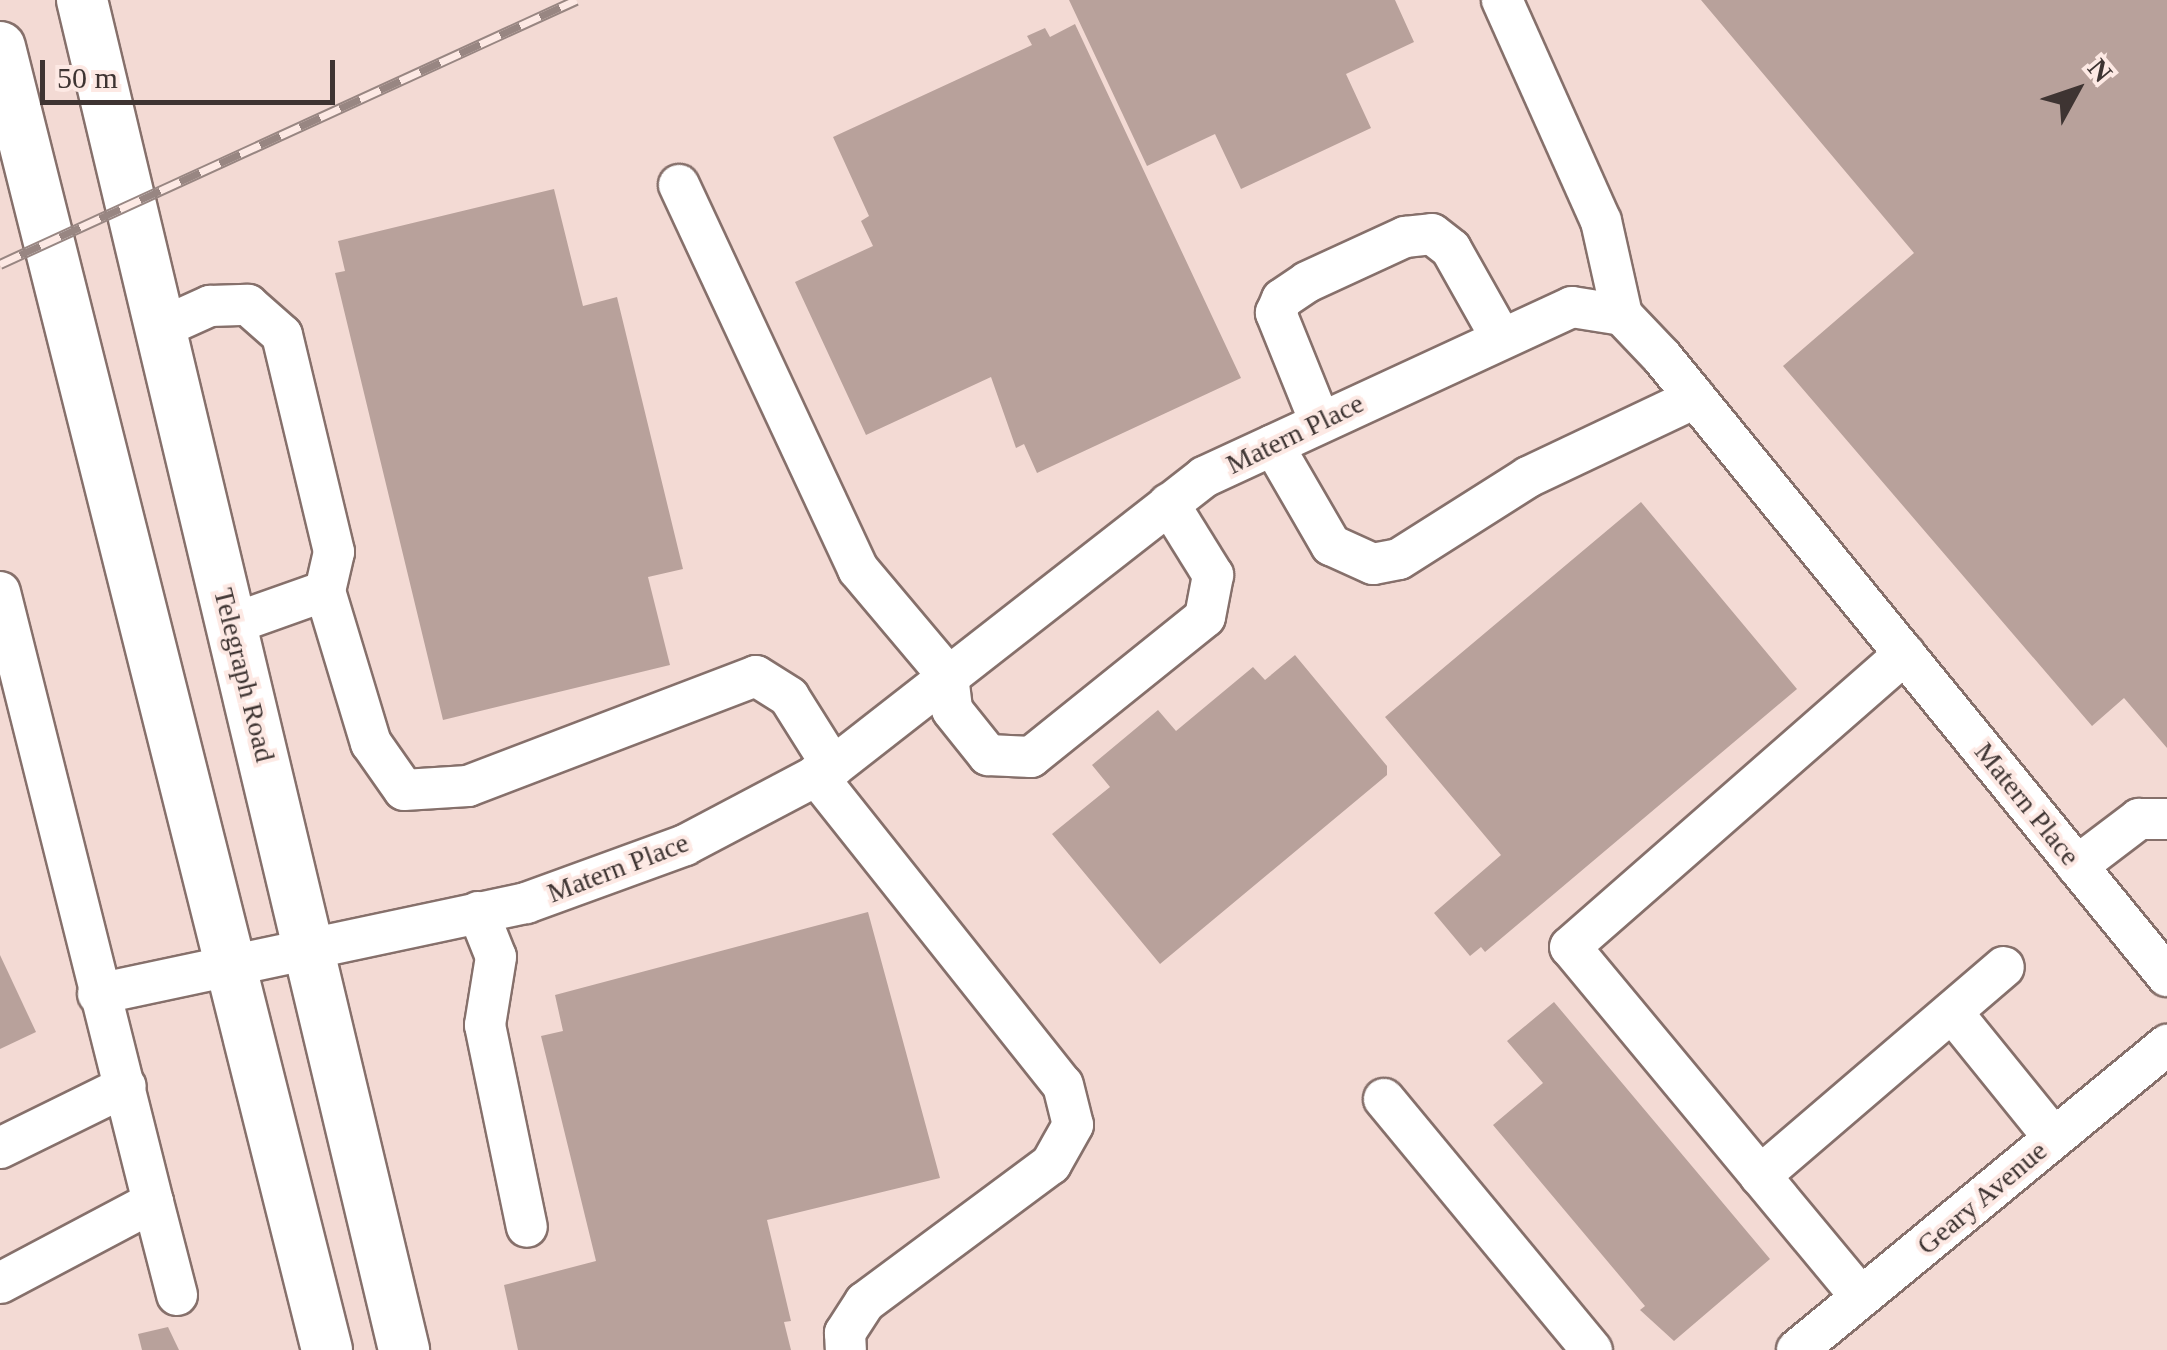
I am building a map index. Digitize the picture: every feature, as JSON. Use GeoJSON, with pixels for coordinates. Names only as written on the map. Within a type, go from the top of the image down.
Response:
{"type":"FeatureCollection","features":[{"type":"Feature","properties":{"kind":"main road","name":"Telegraph Road"},"geometry":{"type":"LineString","coordinates":[[82,0],[404,1350]]}},
{"type":"Feature","properties":{"kind":"main road"},"geometry":{"type":"LineString","coordinates":[[0,48],[327,1350]]}},
{"type":"Feature","properties":{"kind":"street"},"geometry":{"type":"LineString","coordinates":[[1502,0],[1601,221],[1622,315]]}},
{"type":"Feature","properties":{"kind":"street"},"geometry":{"type":"LineString","coordinates":[[679,185],[858,568],[948,676],[952,710],[988,755],[1030,757],[1204,617],[1212,574],[1169,504]]}},
{"type":"Feature","properties":{"kind":"street"},"geometry":{"type":"LineString","coordinates":[[1320,422],[1276,313],[1282,300],[1307,282],[1406,237],[1432,234],[1451,249],[1500,336]]}},
{"type":"Feature","properties":{"kind":"street"},"geometry":{"type":"LineString","coordinates":[[161,328],[210,306],[248,305],[282,334],[334,552],[325,591],[371,743],[404,790],[468,786],[756,676],[789,697],[825,771],[1063,1084],[1073,1125],[1050,1164],[866,1302],[845,1332],[846,1350]]}},
{"type":"Feature","properties":{"kind":"street","name":"Matern Place"},"geometry":{"type":"LineString","coordinates":[[98,994],[526,903],[685,845],[825,771],[1204,478],[1500,336],[1572,307],[1622,315],[1696,398],[2167,976]]}},
{"type":"Feature","properties":{"kind":"street"},"geometry":{"type":"LineString","coordinates":[[1272,444],[1331,545],[1372,564],[1398,559],[1528,477],[1696,398]]}},
{"type":"Feature","properties":{"kind":"street"},"geometry":{"type":"LineString","coordinates":[[232,624],[325,591]]}},
{"type":"Feature","properties":{"kind":"street"},"geometry":{"type":"LineString","coordinates":[[0,592],[176,1294]]}},
{"type":"Feature","properties":{"kind":"street"},"geometry":{"type":"LineString","coordinates":[[1861,1297],[1570,947],[1905,654]]}},
{"type":"Feature","properties":{"kind":"street"},"geometry":{"type":"LineString","coordinates":[[2078,866],[2139,819],[2167,818]]}},
{"type":"Feature","properties":{"kind":"street"},"geometry":{"type":"LineString","coordinates":[[478,912],[496,957],[485,1025],[527,1226]]}},
{"type":"Feature","properties":{"kind":"street"},"geometry":{"type":"LineString","coordinates":[[1760,1176],[2004,967]]}},
{"type":"Feature","properties":{"kind":"street"},"geometry":{"type":"LineString","coordinates":[[1952,1012],[2054,1138]]}},
{"type":"Feature","properties":{"kind":"street","name":"Geary Avenue"},"geometry":{"type":"LineString","coordinates":[[1797,1350],[2167,1045]]}},
{"type":"Feature","properties":{"kind":"street"},"geometry":{"type":"LineString","coordinates":[[0,1148],[126,1086]]}},
{"type":"Feature","properties":{"kind":"street"},"geometry":{"type":"LineString","coordinates":[[1384,1098],[1592,1350]]}},
{"type":"Feature","properties":{"kind":"street"},"geometry":{"type":"LineString","coordinates":[[0,1283],[153,1202]]}},
{"type":"Feature","properties":{"kind":"building"},"geometry":{"type":"Polygon","coordinates":[[[1069,0],[1395,0],[1414,42],[1346,74],[1371,128],[1241,189],[1215,134],[1147,166],[1069,0]]]}},
{"type":"Feature","properties":{"kind":"building"},"geometry":{"type":"Polygon","coordinates":[[[1701,0],[2167,0],[2167,748],[2124,698],[2092,726],[1783,366],[1914,253],[1701,0]]]}},
{"type":"Feature","properties":{"kind":"building"},"geometry":{"type":"Polygon","coordinates":[[[1075,24],[1241,378],[1037,473],[1024,444],[1016,448],[991,377],[866,435],[795,282],[873,246],[861,221],[869,216],[833,137],[1032,45],[1027,36],[1045,28],[1050,37],[1075,24]]]}},
{"type":"Feature","properties":{"kind":"building"},"geometry":{"type":"Polygon","coordinates":[[[554,189],[583,306],[617,297],[683,569],[648,577],[670,665],[443,720],[335,273],[345,271],[338,241],[554,189]]]}},
{"type":"Feature","properties":{"kind":"building"},"geometry":{"type":"Polygon","coordinates":[[[1641,502],[1797,689],[1485,952],[1481,947],[1470,956],[1434,913],[1501,855],[1385,717],[1641,502]]]}},
{"type":"Feature","properties":{"kind":"building"},"geometry":{"type":"Polygon","coordinates":[[[1295,655],[1387,766],[1387,775],[1160,964],[1052,834],[1110,787],[1092,765],[1158,710],[1176,731],[1253,667],[1265,680],[1295,655]]]}},
{"type":"Feature","properties":{"kind":"building"},"geometry":{"type":"Polygon","coordinates":[[[868,912],[940,1178],[767,1220],[791,1321],[784,1322],[791,1350],[518,1350],[504,1285],[596,1261],[541,1036],[563,1031],[555,995],[868,912]]]}},
{"type":"Feature","properties":{"kind":"building"},"geometry":{"type":"Polygon","coordinates":[[[0,955],[36,1032],[0,1049],[0,955]]]}},
{"type":"Feature","properties":{"kind":"building"},"geometry":{"type":"Polygon","coordinates":[[[1554,1002],[1770,1259],[1674,1341],[1640,1310],[1645,1306],[1493,1125],[1543,1083],[1507,1041],[1554,1002]]]}},
{"type":"Feature","properties":{"kind":"building"},"geometry":{"type":"Polygon","coordinates":[[[168,1327],[179,1350],[142,1350],[138,1334],[168,1327]]]}},
{"type":"Feature","properties":{"kind":"railway"},"geometry":{"type":"LineString","coordinates":[[0,264],[576,0]]}}]}
